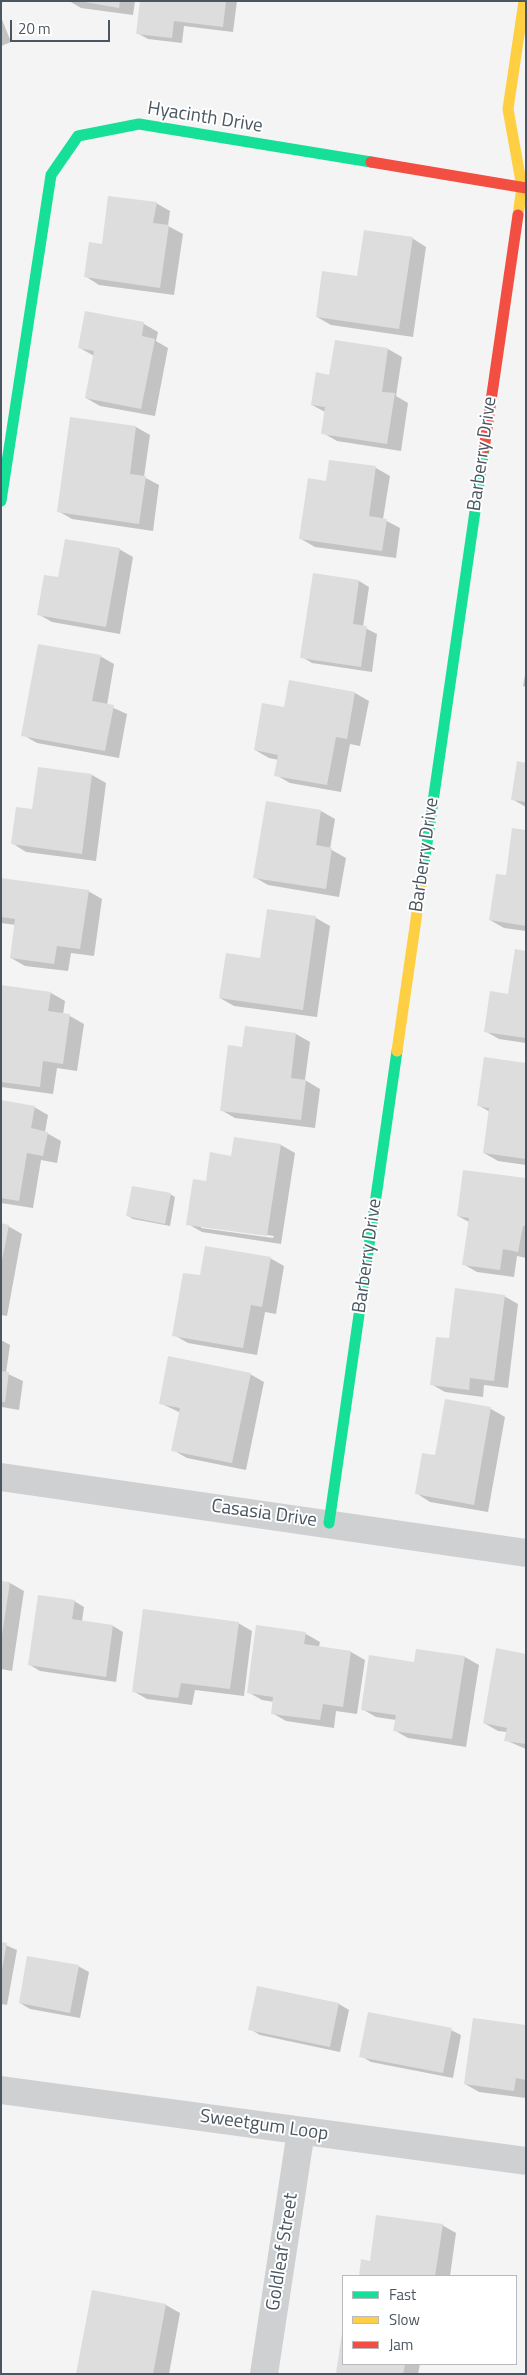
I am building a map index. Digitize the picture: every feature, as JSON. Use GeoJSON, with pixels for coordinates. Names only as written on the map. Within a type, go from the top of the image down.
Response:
{"type":"FeatureCollection","features":[{"type":"Feature","properties":{"kind":"street","name":"Barberry Drive"},"geometry":{"type":"LineString","coordinates":[[329,1523],[524,185],[508,109],[524,1]]}},
{"type":"Feature","properties":{"kind":"street","name":"Hyacinth Drive"},"geometry":{"type":"LineString","coordinates":[[1,501],[51,174],[78,136],[139,124],[524,185]]}},
{"type":"Feature","properties":{"kind":"street","name":"Casasia Drive"},"geometry":{"type":"LineString","coordinates":[[1,1477],[526,1553]]}},
{"type":"Feature","properties":{"kind":"street","name":"Sweetgum Loop"},"geometry":{"type":"LineString","coordinates":[[1,2090],[526,2162]]}},
{"type":"Feature","properties":{"kind":"street","name":"Goldleaf Street"},"geometry":{"type":"LineString","coordinates":[[264,2374],[301,2131]]}},
{"type":"Feature","properties":{"kind":"building"},"geometry":{"type":"Polygon","coordinates":[[[79,1],[120,1],[119,8],[79,1]]]}},
{"type":"Feature","properties":{"kind":"building"},"geometry":{"type":"Polygon","coordinates":[[[140,1],[226,1],[223,27],[174,21],[172,38],[136,34],[140,1]]]}},
{"type":"Feature","properties":{"kind":"building"},"geometry":{"type":"Polygon","coordinates":[[[108,196],[157,202],[153,223],[169,225],[160,288],[84,277],[89,242],[102,244],[108,196]]]}},
{"type":"Feature","properties":{"kind":"building"},"geometry":{"type":"Polygon","coordinates":[[[364,230],[413,237],[399,329],[316,317],[322,271],[357,276],[364,230]]]}},
{"type":"Feature","properties":{"kind":"building"},"geometry":{"type":"Polygon","coordinates":[[[85,311],[144,322],[142,336],[155,339],[141,409],[85,398],[94,351],[78,348],[85,311]]]}},
{"type":"Feature","properties":{"kind":"building"},"geometry":{"type":"Polygon","coordinates":[[[335,340],[388,348],[382,392],[395,393],[387,444],[321,434],[325,407],[311,405],[316,372],[329,375],[335,340]]]}},
{"type":"Feature","properties":{"kind":"building"},"geometry":{"type":"Polygon","coordinates":[[[70,417],[136,426],[130,474],[146,476],[139,524],[57,512],[70,417]]]}},
{"type":"Feature","properties":{"kind":"building"},"geometry":{"type":"Polygon","coordinates":[[[329,460],[376,466],[369,516],[387,519],[382,551],[299,539],[308,478],[326,481],[329,460]]]}},
{"type":"Feature","properties":{"kind":"building"},"geometry":{"type":"Polygon","coordinates":[[[65,539],[120,548],[106,627],[37,615],[44,575],[58,577],[65,539]]]}},
{"type":"Feature","properties":{"kind":"building"},"geometry":{"type":"Polygon","coordinates":[[[313,573],[359,580],[353,624],[367,626],[361,667],[300,658],[313,573]]]}},
{"type":"Feature","properties":{"kind":"building"},"geometry":{"type":"Polygon","coordinates":[[[38,644],[101,655],[92,701],[114,705],[105,751],[21,736],[38,644]]]}},
{"type":"Feature","properties":{"kind":"building"},"geometry":{"type":"Polygon","coordinates":[[[289,680],[355,692],[347,739],[336,737],[327,785],[274,776],[278,755],[254,750],[262,703],[284,707],[289,680]]]}},
{"type":"Feature","properties":{"kind":"building"},"geometry":{"type":"Polygon","coordinates":[[[517,761],[526,763],[526,802],[511,800],[517,761]]]}},
{"type":"Feature","properties":{"kind":"building"},"geometry":{"type":"Polygon","coordinates":[[[38,767],[92,774],[82,854],[11,844],[16,807],[32,809],[38,767]]]}},
{"type":"Feature","properties":{"kind":"building"},"geometry":{"type":"Polygon","coordinates":[[[266,801],[321,810],[316,845],[332,848],[326,889],[253,878],[266,801]]]}},
{"type":"Feature","properties":{"kind":"building"},"geometry":{"type":"Polygon","coordinates":[[[512,828],[526,830],[526,926],[489,920],[496,874],[506,875],[512,828]]]}},
{"type":"Feature","properties":{"kind":"building"},"geometry":{"type":"Polygon","coordinates":[[[1,878],[89,890],[80,949],[57,946],[54,964],[10,958],[15,919],[1,917],[1,878]]]}},
{"type":"Feature","properties":{"kind":"building"},"geometry":{"type":"Polygon","coordinates":[[[267,909],[316,916],[303,1010],[219,998],[226,953],[260,958],[267,909]]]}},
{"type":"Feature","properties":{"kind":"building"},"geometry":{"type":"Polygon","coordinates":[[[515,949],[526,951],[526,1038],[484,1032],[490,991],[508,994],[515,949]]]}},
{"type":"Feature","properties":{"kind":"building"},"geometry":{"type":"Polygon","coordinates":[[[1,985],[51,992],[48,1011],[70,1014],[63,1064],[43,1061],[40,1087],[1,1082],[1,985]]]}},
{"type":"Feature","properties":{"kind":"building"},"geometry":{"type":"Polygon","coordinates":[[[245,1026],[296,1033],[291,1078],[306,1080],[301,1120],[220,1111],[228,1045],[242,1047],[245,1026]]]}},
{"type":"Feature","properties":{"kind":"building"},"geometry":{"type":"Polygon","coordinates":[[[484,1057],[526,1063],[526,1159],[483,1153],[489,1108],[477,1106],[484,1057]]]}},
{"type":"Feature","properties":{"kind":"building"},"geometry":{"type":"Polygon","coordinates":[[[1,1100],[35,1106],[31,1128],[48,1132],[43,1156],[27,1153],[19,1201],[1,1198],[1,1100]]]}},
{"type":"Feature","properties":{"kind":"building"},"geometry":{"type":"Polygon","coordinates":[[[234,1137],[281,1144],[267,1236],[186,1225],[193,1179],[206,1181],[210,1152],[231,1156],[234,1137]]]}},
{"type":"Feature","properties":{"kind":"building"},"geometry":{"type":"Polygon","coordinates":[[[463,1170],[526,1178],[526,1226],[523,1226],[518,1252],[503,1249],[500,1270],[462,1265],[469,1218],[457,1216],[463,1170]]]}},
{"type":"Feature","properties":{"kind":"building"},"geometry":{"type":"Polygon","coordinates":[[[132,1186],[171,1193],[165,1224],[126,1216],[132,1186]]]}},
{"type":"Feature","properties":{"kind":"building"},"geometry":{"type":"Polygon","coordinates":[[[1,1223],[9,1225],[2,1260],[1,1260],[1,1223]]]}},
{"type":"Feature","properties":{"kind":"building"},"geometry":{"type":"Polygon","coordinates":[[[205,1246],[271,1257],[262,1307],[251,1305],[243,1348],[172,1336],[183,1273],[200,1275],[205,1246]]]}},
{"type":"Feature","properties":{"kind":"building"},"geometry":{"type":"Polygon","coordinates":[[[455,1288],[505,1295],[494,1381],[470,1378],[469,1390],[430,1385],[436,1337],[449,1338],[455,1288]]]}},
{"type":"Feature","properties":{"kind":"building"},"geometry":{"type":"Polygon","coordinates":[[[168,1356],[251,1373],[232,1463],[171,1451],[180,1408],[159,1404],[168,1356]]]}},
{"type":"Feature","properties":{"kind":"building"},"geometry":{"type":"Polygon","coordinates":[[[1,1371],[9,1372],[5,1402],[1,1402],[1,1371]]]}},
{"type":"Feature","properties":{"kind":"building"},"geometry":{"type":"Polygon","coordinates":[[[445,1399],[491,1407],[474,1505],[415,1494],[422,1453],[435,1455],[445,1399]]]}},
{"type":"Feature","properties":{"kind":"building"},"geometry":{"type":"Polygon","coordinates":[[[1,1581],[10,1582],[2,1635],[1,1635],[1,1581]]]}},
{"type":"Feature","properties":{"kind":"building"},"geometry":{"type":"Polygon","coordinates":[[[38,1595],[75,1600],[72,1619],[113,1625],[106,1677],[28,1665],[38,1595]]]}},
{"type":"Feature","properties":{"kind":"building"},"geometry":{"type":"Polygon","coordinates":[[[143,1609],[239,1622],[230,1689],[181,1683],[178,1698],[132,1692],[143,1609]]]}},
{"type":"Feature","properties":{"kind":"building"},"geometry":{"type":"Polygon","coordinates":[[[256,1625],[306,1632],[304,1644],[351,1651],[343,1707],[323,1704],[320,1720],[271,1714],[273,1697],[247,1693],[256,1625]]]}},
{"type":"Feature","properties":{"kind":"building"},"geometry":{"type":"Polygon","coordinates":[[[496,1648],[526,1654],[526,1744],[504,1741],[507,1728],[483,1723],[496,1648]]]}},
{"type":"Feature","properties":{"kind":"building"},"geometry":{"type":"Polygon","coordinates":[[[416,1649],[465,1656],[452,1739],[393,1731],[396,1715],[361,1710],[369,1655],[414,1662],[416,1649]]]}},
{"type":"Feature","properties":{"kind":"building"},"geometry":{"type":"Polygon","coordinates":[[[1,1942],[7,1943],[2,1969],[1,1969],[1,1942]]]}},
{"type":"Feature","properties":{"kind":"building"},"geometry":{"type":"Polygon","coordinates":[[[27,1956],[79,1965],[70,2013],[19,2003],[27,1956]]]}},
{"type":"Feature","properties":{"kind":"building"},"geometry":{"type":"Polygon","coordinates":[[[257,1986],[339,2003],[330,2047],[248,2030],[257,1986]]]}},
{"type":"Feature","properties":{"kind":"building"},"geometry":{"type":"Polygon","coordinates":[[[368,2012],[452,2028],[443,2073],[359,2057],[368,2012]]]}},
{"type":"Feature","properties":{"kind":"building"},"geometry":{"type":"Polygon","coordinates":[[[473,2018],[526,2025],[526,2080],[516,2078],[514,2091],[464,2084],[473,2018]]]}},
{"type":"Feature","properties":{"kind":"building"},"geometry":{"type":"Polygon","coordinates":[[[376,2215],[443,2224],[435,2275],[359,2275],[361,2259],[370,2261],[376,2215]]]}},
{"type":"Feature","properties":{"kind":"building"},"geometry":{"type":"Polygon","coordinates":[[[92,2290],[166,2304],[153,2374],[76,2374],[92,2290]]]}},
{"type":"Feature","properties":{"kind":"building"},"geometry":{"type":"Polygon","coordinates":[[[342,2333],[342,2365],[405,2365],[403,2374],[336,2373],[342,2333]]]}},
{"type":"Feature","properties":{"kind":"traffic: fast"},"geometry":{"type":"LineString","coordinates":[[1,501],[51,175],[78,136],[139,124],[371,162]]}},
{"type":"Feature","properties":{"kind":"traffic: fast"},"geometry":{"type":"LineString","coordinates":[[423,871],[484,449]]}},
{"type":"Feature","properties":{"kind":"traffic: fast"},"geometry":{"type":"LineString","coordinates":[[329,1523],[397,1051]]}},
{"type":"Feature","properties":{"kind":"traffic: slow"},"geometry":{"type":"LineString","coordinates":[[518,215],[522,187],[508,109],[524,1]]}},
{"type":"Feature","properties":{"kind":"traffic: slow"},"geometry":{"type":"LineString","coordinates":[[397,1051],[423,871]]}},
{"type":"Feature","properties":{"kind":"traffic: jam"},"geometry":{"type":"LineString","coordinates":[[371,162],[526,188]]}},
{"type":"Feature","properties":{"kind":"traffic: jam"},"geometry":{"type":"LineString","coordinates":[[484,449],[518,215]]}}]}
